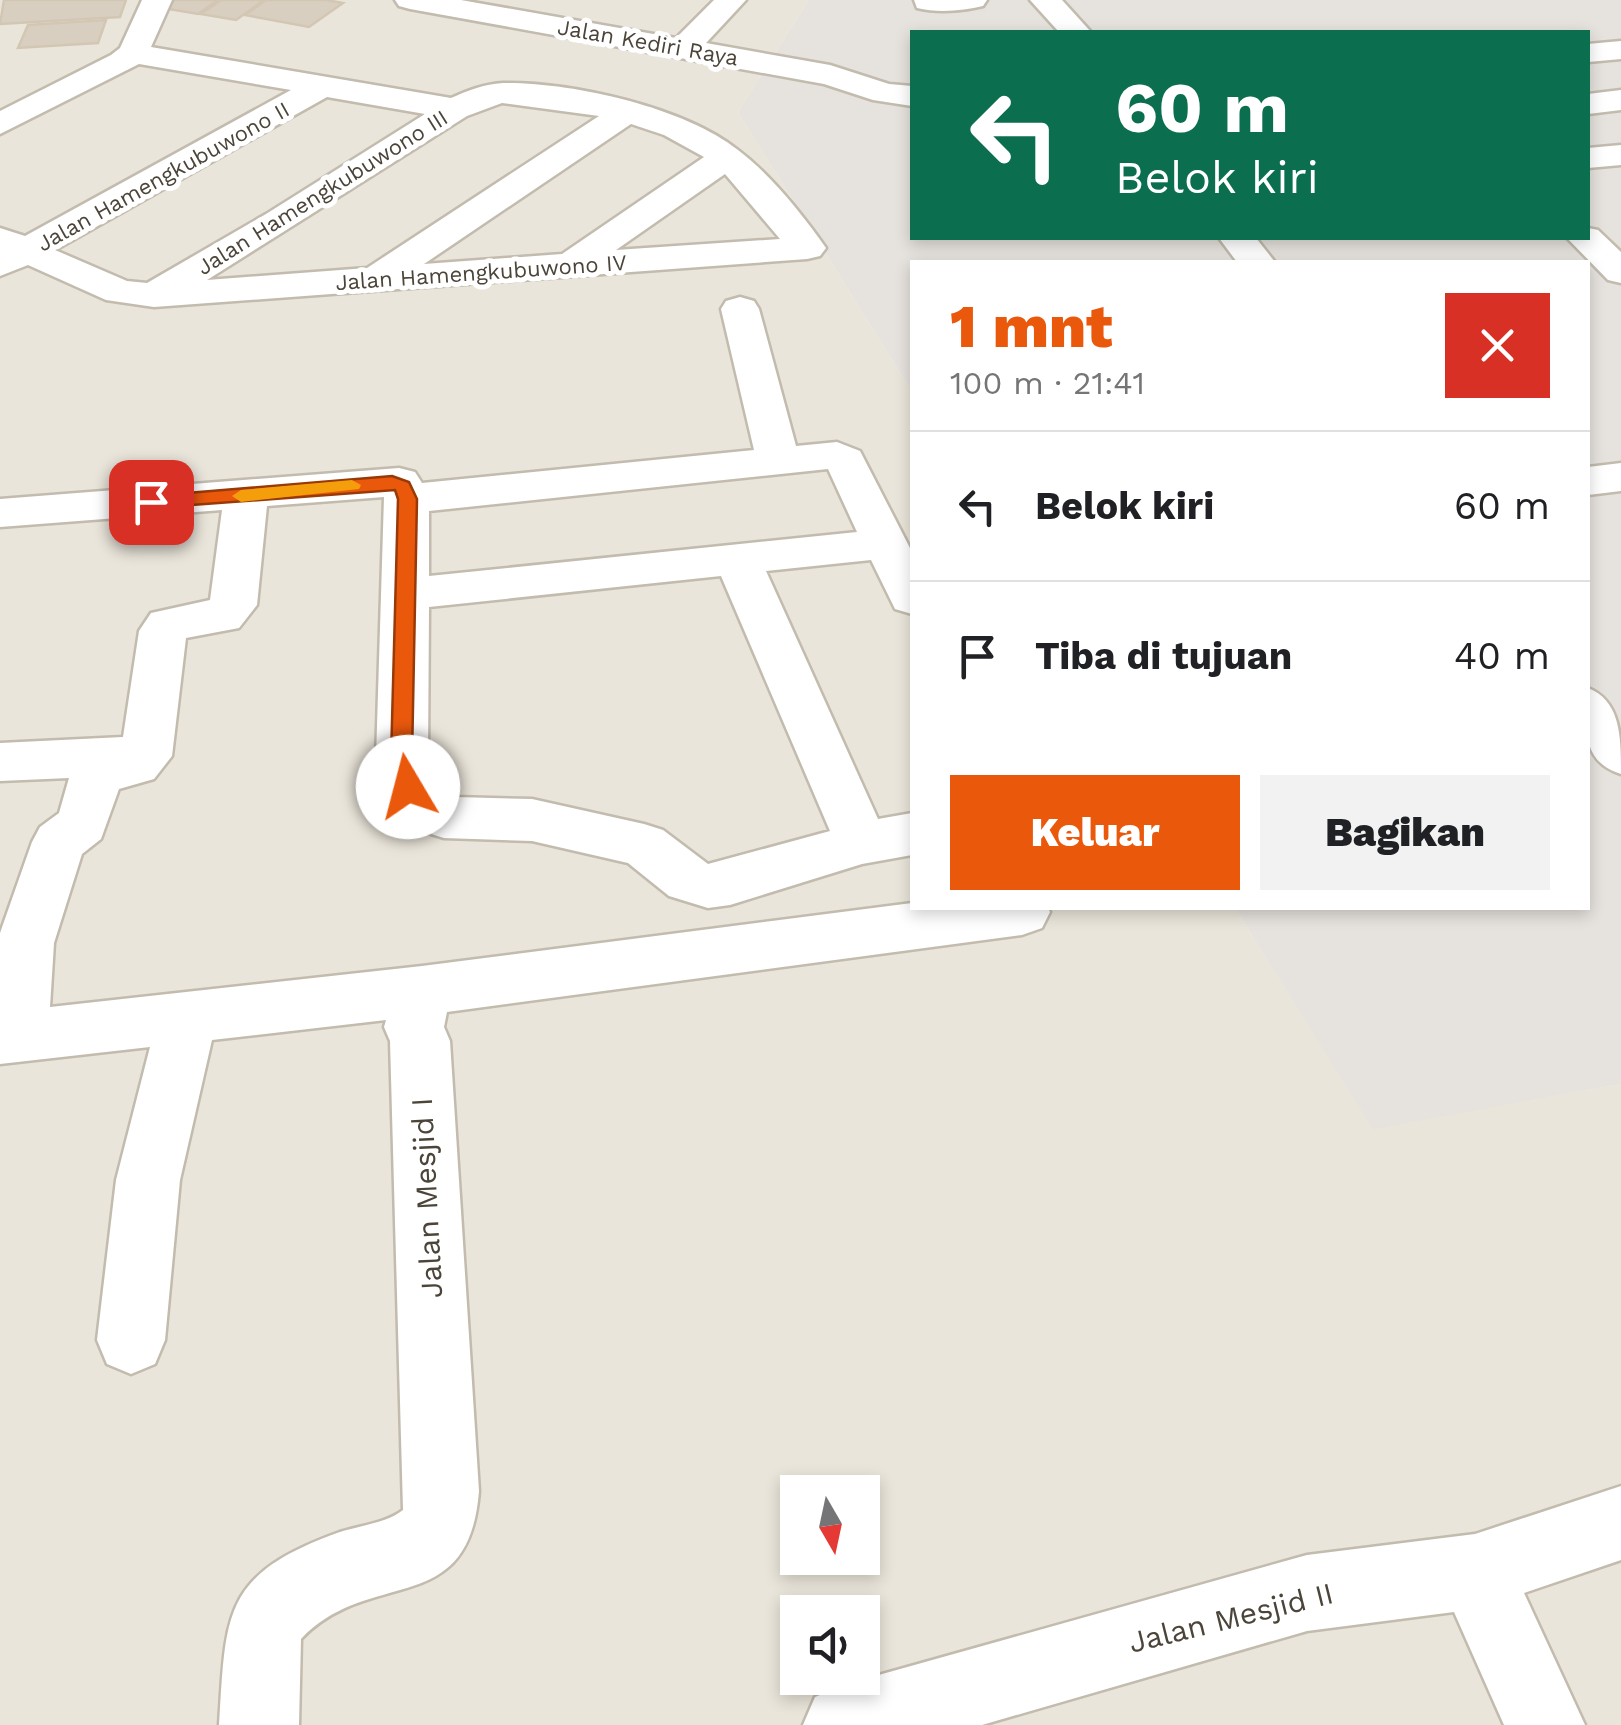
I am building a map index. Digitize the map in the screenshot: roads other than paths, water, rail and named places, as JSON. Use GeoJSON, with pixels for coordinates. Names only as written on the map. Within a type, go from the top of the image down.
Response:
{"type":"FeatureCollection","features":[{"type":"Feature","properties":{"kind":"street"},"geometry":{"type":"LineString","coordinates":[[0,124],[85,84],[133,52],[156,0]]}},
{"type":"Feature","properties":{"kind":"street","name":"Jalan Kediri Raya"},"geometry":{"type":"LineString","coordinates":[[410,0],[506,7],[684,48],[830,75],[899,94]]}},
{"type":"Feature","properties":{"kind":"street"},"geometry":{"type":"LineString","coordinates":[[684,48],[731,0]]}},
{"type":"Feature","properties":{"kind":"street"},"geometry":{"type":"LineString","coordinates":[[928,2],[972,0]]}},
{"type":"Feature","properties":{"kind":"street"},"geometry":{"type":"LineString","coordinates":[[1044,0],[1074,30]]}},
{"type":"Feature","properties":{"kind":"street"},"geometry":{"type":"LineString","coordinates":[[133,52],[456,110]]}},
{"type":"Feature","properties":{"kind":"street","name":"Jalan Hamengkubuwono II"},"geometry":{"type":"LineString","coordinates":[[8,252],[326,84]]}},
{"type":"Feature","properties":{"kind":"street","name":"Jalan Hamengkubuwono III"},"geometry":{"type":"LineString","coordinates":[[154,295],[279,222],[456,110],[492,94],[520,94],[625,112]]}},
{"type":"Feature","properties":{"kind":"street"},"geometry":{"type":"LineString","coordinates":[[1590,104],[1621,100]]}},
{"type":"Feature","properties":{"kind":"street"},"geometry":{"type":"LineString","coordinates":[[376,280],[625,112],[696,136],[727,157],[571,264]]}},
{"type":"Feature","properties":{"kind":"street"},"geometry":{"type":"LineString","coordinates":[[1590,158],[1621,154]]}},
{"type":"Feature","properties":{"kind":"street","name":"Jalan Hamengkubuwono IV"},"geometry":{"type":"LineString","coordinates":[[8,252],[120,292],[154,295],[807,248],[727,157]]}},
{"type":"Feature","properties":{"kind":"street"},"geometry":{"type":"LineString","coordinates":[[1239,240],[1254,260]]}},
{"type":"Feature","properties":{"kind":"street"},"geometry":{"type":"LineString","coordinates":[[1587,240],[1621,272]]}},
{"type":"Feature","properties":{"kind":"street"},"geometry":{"type":"LineString","coordinates":[[740,309],[778,461]]}},
{"type":"Feature","properties":{"kind":"street"},"geometry":{"type":"LineString","coordinates":[[0,512],[246,495],[403,490],[837,455],[845,460],[910,594]]}},
{"type":"Feature","properties":{"kind":"street"},"geometry":{"type":"LineString","coordinates":[[1590,482],[1621,477]]}},
{"type":"Feature","properties":{"kind":"street"},"geometry":{"type":"LineString","coordinates":[[403,490],[402,759],[408,787],[433,812],[482,820],[532,820],[644,844],[689,880],[708,886],[887,838],[737,559]]}},
{"type":"Feature","properties":{"kind":"street"},"geometry":{"type":"LineString","coordinates":[[246,495],[230,611],[168,625],[159,636],[146,756],[135,767],[101,773],[82,824],[60,842],[25,943],[9,1037],[422,990],[1021,910]]}},
{"type":"Feature","properties":{"kind":"street"},"geometry":{"type":"LineString","coordinates":[[404,594],[883,544]]}},
{"type":"Feature","properties":{"kind":"street"},"geometry":{"type":"LineString","coordinates":[[1590,709],[1621,755]]}},
{"type":"Feature","properties":{"kind":"street"},"geometry":{"type":"LineString","coordinates":[[0,762],[146,756]]}},
{"type":"Feature","properties":{"kind":"street","name":"Jalan Mesjid I"},"geometry":{"type":"LineString","coordinates":[[259,1725],[264,1632],[277,1606],[317,1580],[420,1546],[433,1536],[440,1516],[442,1491],[420,1041],[414,1027],[422,990]]}},
{"type":"Feature","properties":{"kind":"street"},"geometry":{"type":"LineString","coordinates":[[131,1340],[148,1180],[188,1016]]}},
{"type":"Feature","properties":{"kind":"street","name":"Jalan Mesjid II"},"geometry":{"type":"LineString","coordinates":[[843,1725],[1307,1593],[1475,1572],[1621,1523]]}},
{"type":"Feature","properties":{"kind":"street"},"geometry":{"type":"LineString","coordinates":[[1475,1572],[1545,1725]]}}]}
